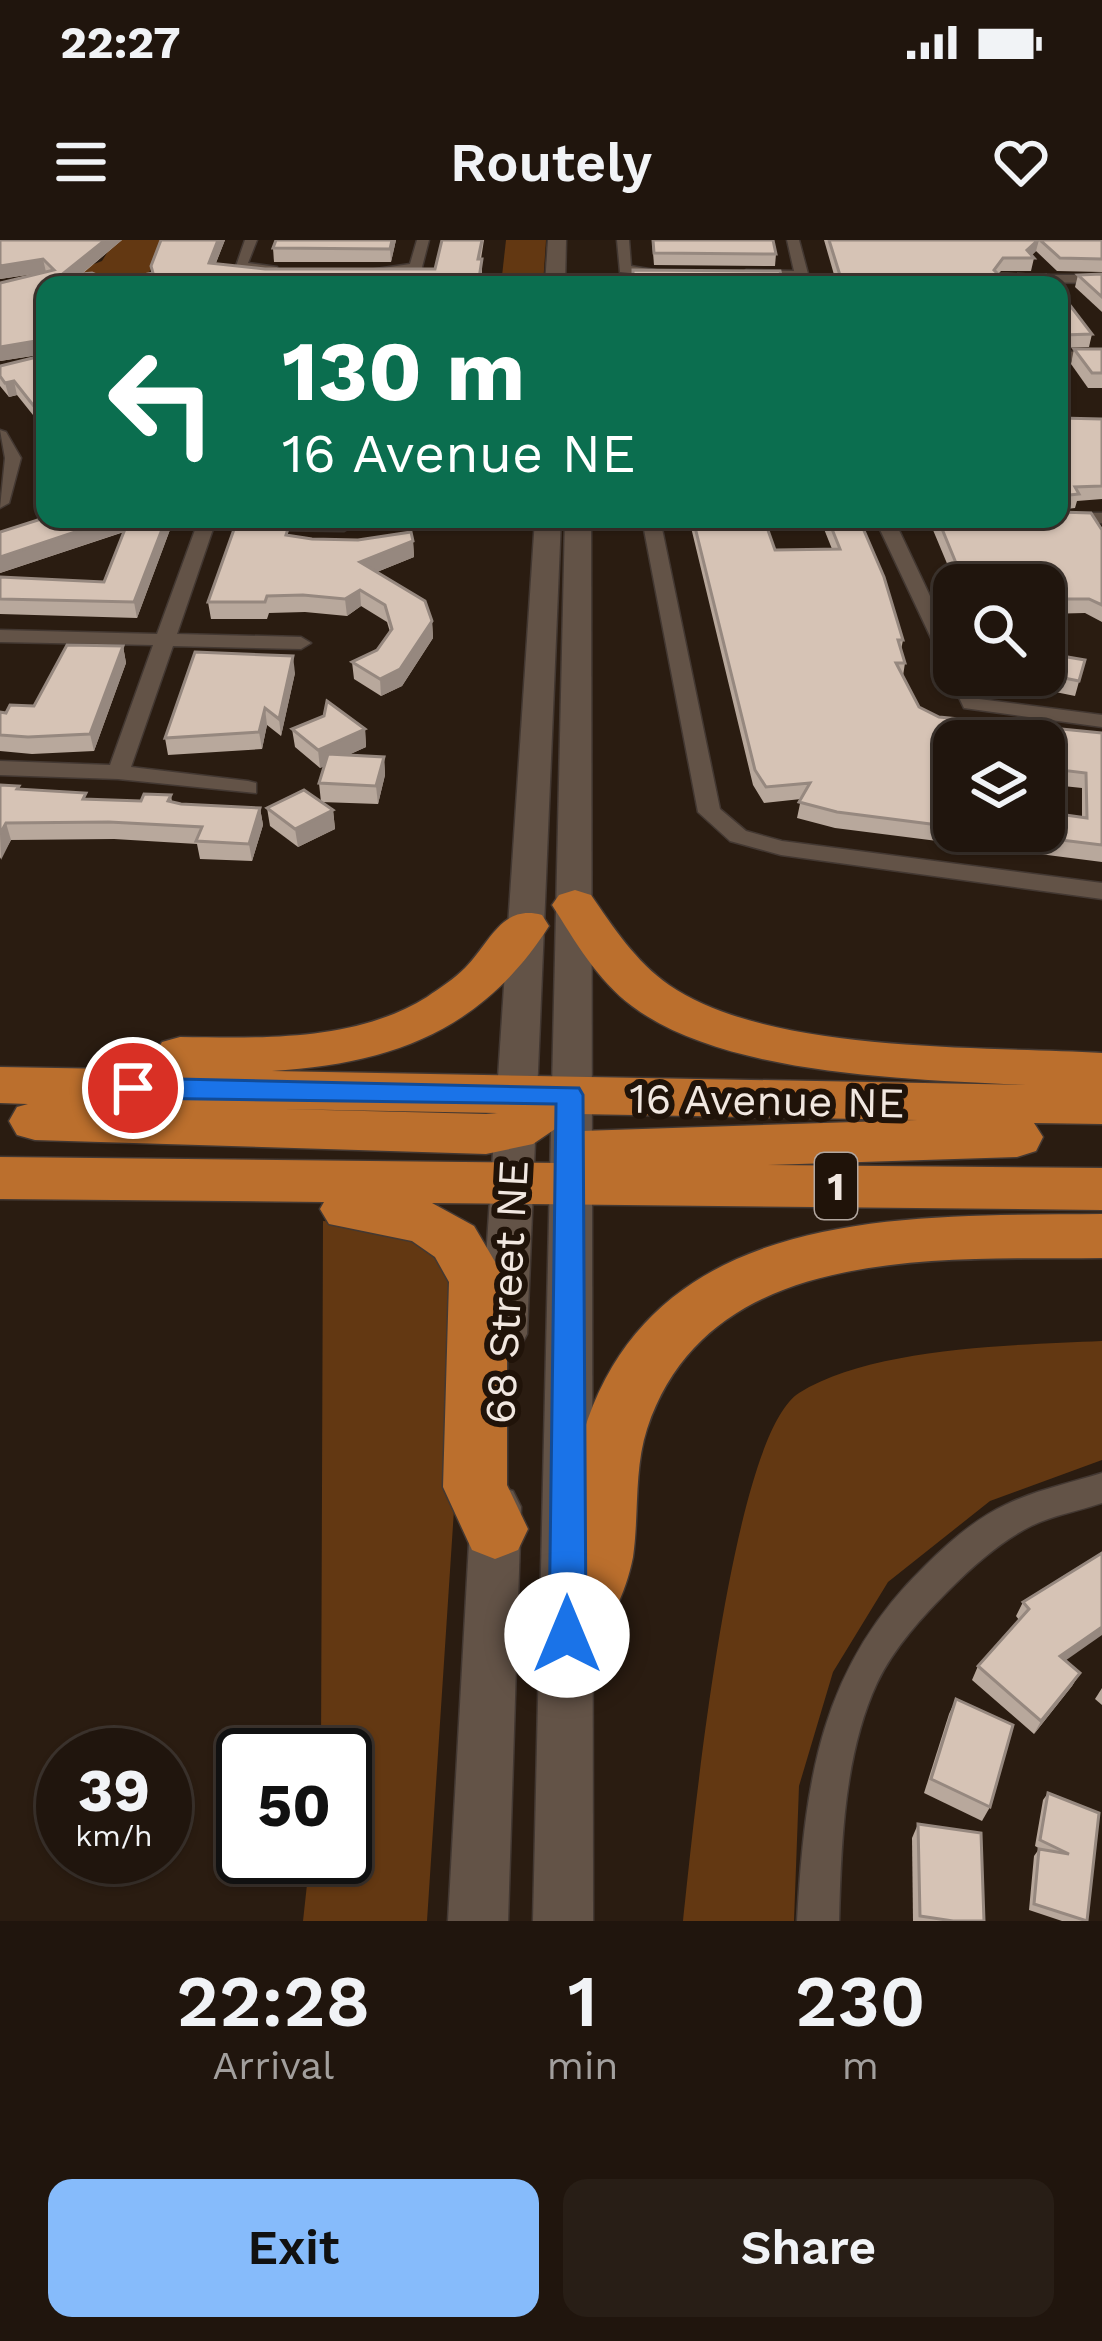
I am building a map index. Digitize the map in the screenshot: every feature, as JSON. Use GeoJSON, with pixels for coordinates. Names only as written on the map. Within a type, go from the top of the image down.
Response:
{"type":"FeatureCollection","features":[{"type":"Feature","properties":{"kind":"highway"},"geometry":{"type":"LineString","coordinates":[[575,905],[606,954],[633,982],[664,1005],[728,1031],[811,1048],[1102,1071]]}},
{"type":"Feature","properties":{"kind":"highway"},"geometry":{"type":"LineString","coordinates":[[0,1053],[232,1056],[364,1041],[413,1026],[448,1006],[482,979],[526,926]]}},
{"type":"Feature","properties":{"kind":"highway","name":"16 Avenue NE"},"geometry":{"type":"LineString","coordinates":[[0,1085],[514,1136],[569,1168],[1102,1189]]}},
{"type":"Feature","properties":{"kind":"highway"},"geometry":{"type":"LineString","coordinates":[[0,1119],[514,1136],[570,1095]]}},
{"type":"Feature","properties":{"kind":"highway","name":"16 Avenue NE"},"geometry":{"type":"LineString","coordinates":[[570,1095],[1102,1105]]}},
{"type":"Feature","properties":{"kind":"highway","name":"16 Avenue NE"},"geometry":{"type":"LineString","coordinates":[[0,1178],[224,1183],[514,1136]]}},
{"type":"Feature","properties":{"kind":"highway"},"geometry":{"type":"LineString","coordinates":[[569,1168],[1102,1136]]}},
{"type":"Feature","properties":{"kind":"highway"},"geometry":{"type":"LineString","coordinates":[[224,1183],[430,1221],[458,1244],[478,1282],[475,1487],[495,1529]]}},
{"type":"Feature","properties":{"kind":"highway"},"geometry":{"type":"LineString","coordinates":[[567,1635],[595,1579],[615,1433],[635,1375],[655,1346],[719,1289],[752,1272],[798,1258],[853,1249],[1102,1236]]}},
{"type":"Feature","properties":{"kind":"main road"},"geometry":{"type":"LineString","coordinates":[[555,276],[557,240]]}},
{"type":"Feature","properties":{"kind":"main road","name":"68 Street NE"},"geometry":{"type":"LineString","coordinates":[[478,1921],[548,528]]}},
{"type":"Feature","properties":{"kind":"main road","name":"68 Street NE"},"geometry":{"type":"LineString","coordinates":[[563,1921],[578,528]]}},
{"type":"Feature","properties":{"kind":"street"},"geometry":{"type":"LineString","coordinates":[[251,240],[240,266],[299,271]]}},
{"type":"Feature","properties":{"kind":"street"},"geometry":{"type":"LineString","coordinates":[[347,271],[416,268],[422,240]]}},
{"type":"Feature","properties":{"kind":"street"},"geometry":{"type":"LineString","coordinates":[[623,240],[625,269],[676,273]]}},
{"type":"Feature","properties":{"kind":"street"},"geometry":{"type":"LineString","coordinates":[[793,240],[802,276]]}},
{"type":"Feature","properties":{"kind":"street"},"geometry":{"type":"LineString","coordinates":[[736,274],[758,276]]}},
{"type":"Feature","properties":{"kind":"street"},"geometry":{"type":"LineString","coordinates":[[1068,279],[1102,279]]}},
{"type":"Feature","properties":{"kind":"street"},"geometry":{"type":"LineString","coordinates":[[1068,356],[1102,355]]}},
{"type":"Feature","properties":{"kind":"street"},"geometry":{"type":"LineString","coordinates":[[0,435],[13,458],[0,503]]}},
{"type":"Feature","properties":{"kind":"street"},"geometry":{"type":"LineString","coordinates":[[1068,518],[1102,518]]}},
{"type":"Feature","properties":{"kind":"street"},"geometry":{"type":"LineString","coordinates":[[118,772],[205,528]]}},
{"type":"Feature","properties":{"kind":"street"},"geometry":{"type":"LineString","coordinates":[[653,528],[709,812],[738,836],[781,848],[1102,891]]}},
{"type":"Feature","properties":{"kind":"street"},"geometry":{"type":"LineString","coordinates":[[889,528],[933,622]]}},
{"type":"Feature","properties":{"kind":"street"},"geometry":{"type":"LineString","coordinates":[[0,636],[302,643]]}},
{"type":"Feature","properties":{"kind":"street"},"geometry":{"type":"LineString","coordinates":[[967,696],[971,704],[1102,721]]}},
{"type":"Feature","properties":{"kind":"street"},"geometry":{"type":"LineString","coordinates":[[0,769],[118,772],[248,788]]}},
{"type":"Feature","properties":{"kind":"street"},"geometry":{"type":"LineString","coordinates":[[818,1921],[820,1858],[862,1675],[902,1617],[951,1564],[1009,1520],[1102,1488]]}},
{"type":"Feature","properties":{"kind":"shaded area"},"geometry":{"type":"Polygon","coordinates":[[[115,240],[167,240],[147,276],[79,276],[73,272],[102,261],[115,240]]]}},
{"type":"Feature","properties":{"kind":"shaded area"},"geometry":{"type":"Polygon","coordinates":[[[506,240],[546,240],[544,276],[502,276],[506,240]]]}},
{"type":"Feature","properties":{"kind":"shaded area"},"geometry":{"type":"Polygon","coordinates":[[[323,1221],[397,1226],[439,1249],[466,1327],[427,1921],[303,1921],[307,1884],[372,1884],[372,1728],[321,1728],[323,1221]]]}},
{"type":"Feature","properties":{"kind":"shaded area"},"geometry":{"type":"Polygon","coordinates":[[[1102,1341],[1102,1460],[990,1501],[888,1582],[833,1672],[799,1786],[794,1921],[683,1921],[719,1639],[753,1481],[775,1425],[799,1393],[865,1366],[946,1351],[1102,1341]]]}},
{"type":"Feature","properties":{"kind":"building"},"geometry":{"type":"Polygon","coordinates":[[[0,240],[105,240],[60,276],[36,276],[36,341],[0,347],[0,283],[54,270],[43,259],[0,266],[0,240]]]}},
{"type":"Feature","properties":{"kind":"building"},"geometry":{"type":"Polygon","coordinates":[[[161,240],[218,240],[209,263],[265,269],[435,269],[442,240],[482,240],[478,259],[482,259],[479,276],[148,274],[153,273],[161,240]]]}},
{"type":"Feature","properties":{"kind":"building"},"geometry":{"type":"Polygon","coordinates":[[[276,240],[392,240],[390,249],[273,248],[276,240]]]}},
{"type":"Feature","properties":{"kind":"building"},"geometry":{"type":"Polygon","coordinates":[[[653,240],[773,240],[776,254],[654,253],[653,240]]]}},
{"type":"Feature","properties":{"kind":"building"},"geometry":{"type":"Polygon","coordinates":[[[829,240],[1038,240],[1027,250],[1034,258],[1003,258],[994,270],[1047,276],[840,276],[829,240]]]}},
{"type":"Feature","properties":{"kind":"building"},"geometry":{"type":"Polygon","coordinates":[[[1040,240],[1102,240],[1102,259],[1060,258],[1040,240]]]}},
{"type":"Feature","properties":{"kind":"building"},"geometry":{"type":"Polygon","coordinates":[[[633,270],[780,271],[781,276],[633,276],[633,270]]]}},
{"type":"Feature","properties":{"kind":"building"},"geometry":{"type":"Polygon","coordinates":[[[1102,274],[1102,297],[1078,275],[1102,274]]]}},
{"type":"Feature","properties":{"kind":"building"},"geometry":{"type":"Polygon","coordinates":[[[1068,303],[1092,334],[1068,335],[1068,303]]]}},
{"type":"Feature","properties":{"kind":"building"},"geometry":{"type":"Polygon","coordinates":[[[1074,349],[1102,349],[1102,373],[1092,373],[1074,349]]]}},
{"type":"Feature","properties":{"kind":"building"},"geometry":{"type":"Polygon","coordinates":[[[36,357],[36,409],[14,381],[5,383],[0,366],[36,357]]]}},
{"type":"Feature","properties":{"kind":"building"},"geometry":{"type":"Polygon","coordinates":[[[1068,418],[1102,419],[1102,486],[1075,487],[1079,494],[1068,495],[1068,418]]]}},
{"type":"Feature","properties":{"kind":"building"},"geometry":{"type":"Polygon","coordinates":[[[1068,512],[1091,513],[1102,530],[1102,605],[1089,599],[1065,599],[1065,564],[956,564],[942,528],[1068,528],[1068,512]]]}},
{"type":"Feature","properties":{"kind":"building"},"geometry":{"type":"Polygon","coordinates":[[[36,521],[36,528],[87,528],[0,557],[0,532],[36,521]]]}},
{"type":"Feature","properties":{"kind":"building"},"geometry":{"type":"Polygon","coordinates":[[[125,528],[163,528],[134,602],[0,599],[0,577],[104,582],[125,528]]]}},
{"type":"Feature","properties":{"kind":"building"},"geometry":{"type":"Polygon","coordinates":[[[234,528],[288,528],[286,535],[312,539],[358,540],[411,532],[413,541],[360,562],[425,601],[432,621],[400,669],[380,679],[352,662],[377,650],[392,629],[385,605],[360,590],[345,599],[303,595],[267,596],[265,602],[208,602],[234,528]]]}},
{"type":"Feature","properties":{"kind":"building"},"geometry":{"type":"Polygon","coordinates":[[[695,528],[767,528],[775,550],[840,549],[832,528],[863,528],[903,640],[898,640],[905,663],[896,663],[919,707],[939,717],[970,720],[933,720],[933,824],[837,812],[799,802],[810,783],[766,787],[755,770],[695,528]]]}},
{"type":"Feature","properties":{"kind":"building"},"geometry":{"type":"Polygon","coordinates":[[[67,645],[123,646],[90,734],[0,735],[0,712],[6,713],[10,705],[34,706],[67,645]]]}},
{"type":"Feature","properties":{"kind":"building"},"geometry":{"type":"Polygon","coordinates":[[[195,652],[293,656],[279,719],[265,708],[259,732],[165,738],[195,652]]]}},
{"type":"Feature","properties":{"kind":"building"},"geometry":{"type":"Polygon","coordinates":[[[1065,657],[1085,660],[1079,681],[1065,678],[1065,657]]]}},
{"type":"Feature","properties":{"kind":"building"},"geometry":{"type":"Polygon","coordinates":[[[327,701],[365,729],[318,750],[292,729],[324,716],[327,701]]]}},
{"type":"Feature","properties":{"kind":"building"},"geometry":{"type":"Polygon","coordinates":[[[1065,729],[1102,733],[1102,845],[1065,840],[1065,815],[1087,818],[1086,773],[1065,770],[1065,729]]]}},
{"type":"Feature","properties":{"kind":"building"},"geometry":{"type":"Polygon","coordinates":[[[328,754],[384,757],[376,786],[319,783],[328,754]]]}},
{"type":"Feature","properties":{"kind":"building"},"geometry":{"type":"Polygon","coordinates":[[[0,785],[86,793],[83,799],[141,801],[144,794],[171,795],[168,801],[181,804],[260,808],[249,844],[196,841],[202,827],[109,822],[6,823],[0,834],[0,785]]]}},
{"type":"Feature","properties":{"kind":"building"},"geometry":{"type":"Polygon","coordinates":[[[304,790],[333,810],[295,829],[267,808],[304,790]]]}},
{"type":"Feature","properties":{"kind":"building"},"geometry":{"type":"Polygon","coordinates":[[[1102,1553],[1102,1627],[1060,1656],[1080,1673],[1041,1721],[978,1666],[1029,1609],[1023,1602],[1102,1553]]]}},
{"type":"Feature","properties":{"kind":"building"},"geometry":{"type":"Polygon","coordinates":[[[956,1699],[1013,1725],[990,1807],[931,1779],[956,1699]]]}},
{"type":"Feature","properties":{"kind":"building"},"geometry":{"type":"Polygon","coordinates":[[[1048,1793],[1099,1813],[1087,1921],[1034,1904],[1039,1849],[1069,1854],[1040,1840],[1048,1793]]]}},
{"type":"Feature","properties":{"kind":"building"},"geometry":{"type":"Polygon","coordinates":[[[918,1824],[981,1833],[984,1921],[920,1916],[918,1824]]]}},
{"type":"Feature","properties":{"kind":"route"},"geometry":{"type":"LineString","coordinates":[[133,1088],[570,1095],[567,1635]]}}]}
